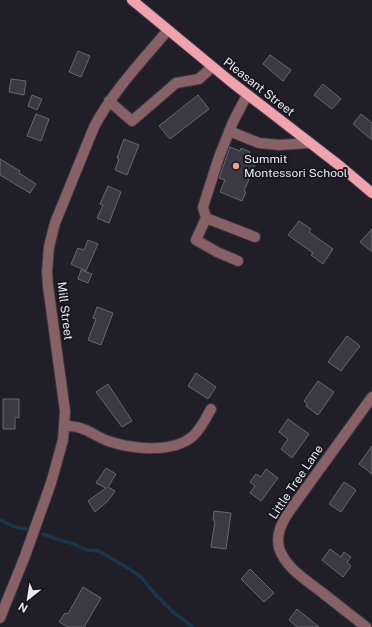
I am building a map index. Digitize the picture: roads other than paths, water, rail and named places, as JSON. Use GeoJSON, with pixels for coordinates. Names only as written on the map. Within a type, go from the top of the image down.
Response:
{"type":"FeatureCollection","features":[{"type":"Feature","properties":{"kind":"main road","name":"Pleasant Street"},"geometry":{"type":"LineString","coordinates":[[132,0],[212,67],[372,193]]}},
{"type":"Feature","properties":{"kind":"street","name":"Mill Street"},"geometry":{"type":"LineString","coordinates":[[0,618],[27,551],[51,484],[60,453],[64,426],[65,412],[47,272],[49,247],[55,223],[94,127],[109,101],[168,30]]}},
{"type":"Feature","properties":{"kind":"street"},"geometry":{"type":"LineString","coordinates":[[109,101],[132,121],[176,82],[199,79],[212,67]]}},
{"type":"Feature","properties":{"kind":"street"},"geometry":{"type":"LineString","coordinates":[[238,261],[216,252],[196,240],[206,218],[203,207],[219,157],[229,131],[247,95]]}},
{"type":"Feature","properties":{"kind":"street"},"geometry":{"type":"LineString","coordinates":[[229,131],[259,143],[279,145],[310,143]]}},
{"type":"Feature","properties":{"kind":"street"},"geometry":{"type":"LineString","coordinates":[[206,218],[255,237]]}},
{"type":"Feature","properties":{"kind":"street","name":"Little Tree Lane"},"geometry":{"type":"LineString","coordinates":[[366,627],[291,567],[282,556],[278,538],[282,521],[372,397]]}},
{"type":"Feature","properties":{"kind":"street"},"geometry":{"type":"LineString","coordinates":[[64,426],[82,428],[98,437],[119,444],[134,447],[159,448],[171,446],[188,439],[199,428],[211,409]]}},
{"type":"Feature","properties":{"kind":"waterway"},"geometry":{"type":"LineString","coordinates":[[0,520],[15,527],[26,529]]}},
{"type":"Feature","properties":{"kind":"waterway"},"geometry":{"type":"LineString","coordinates":[[43,534],[87,550],[99,551],[131,570],[141,577],[153,592],[174,613],[193,627]]}},
{"type":"Feature","properties":{"kind":"place","name":"Summit Montessori School"},"geometry":{"type":"Point","coordinates":[236,166]}}]}
